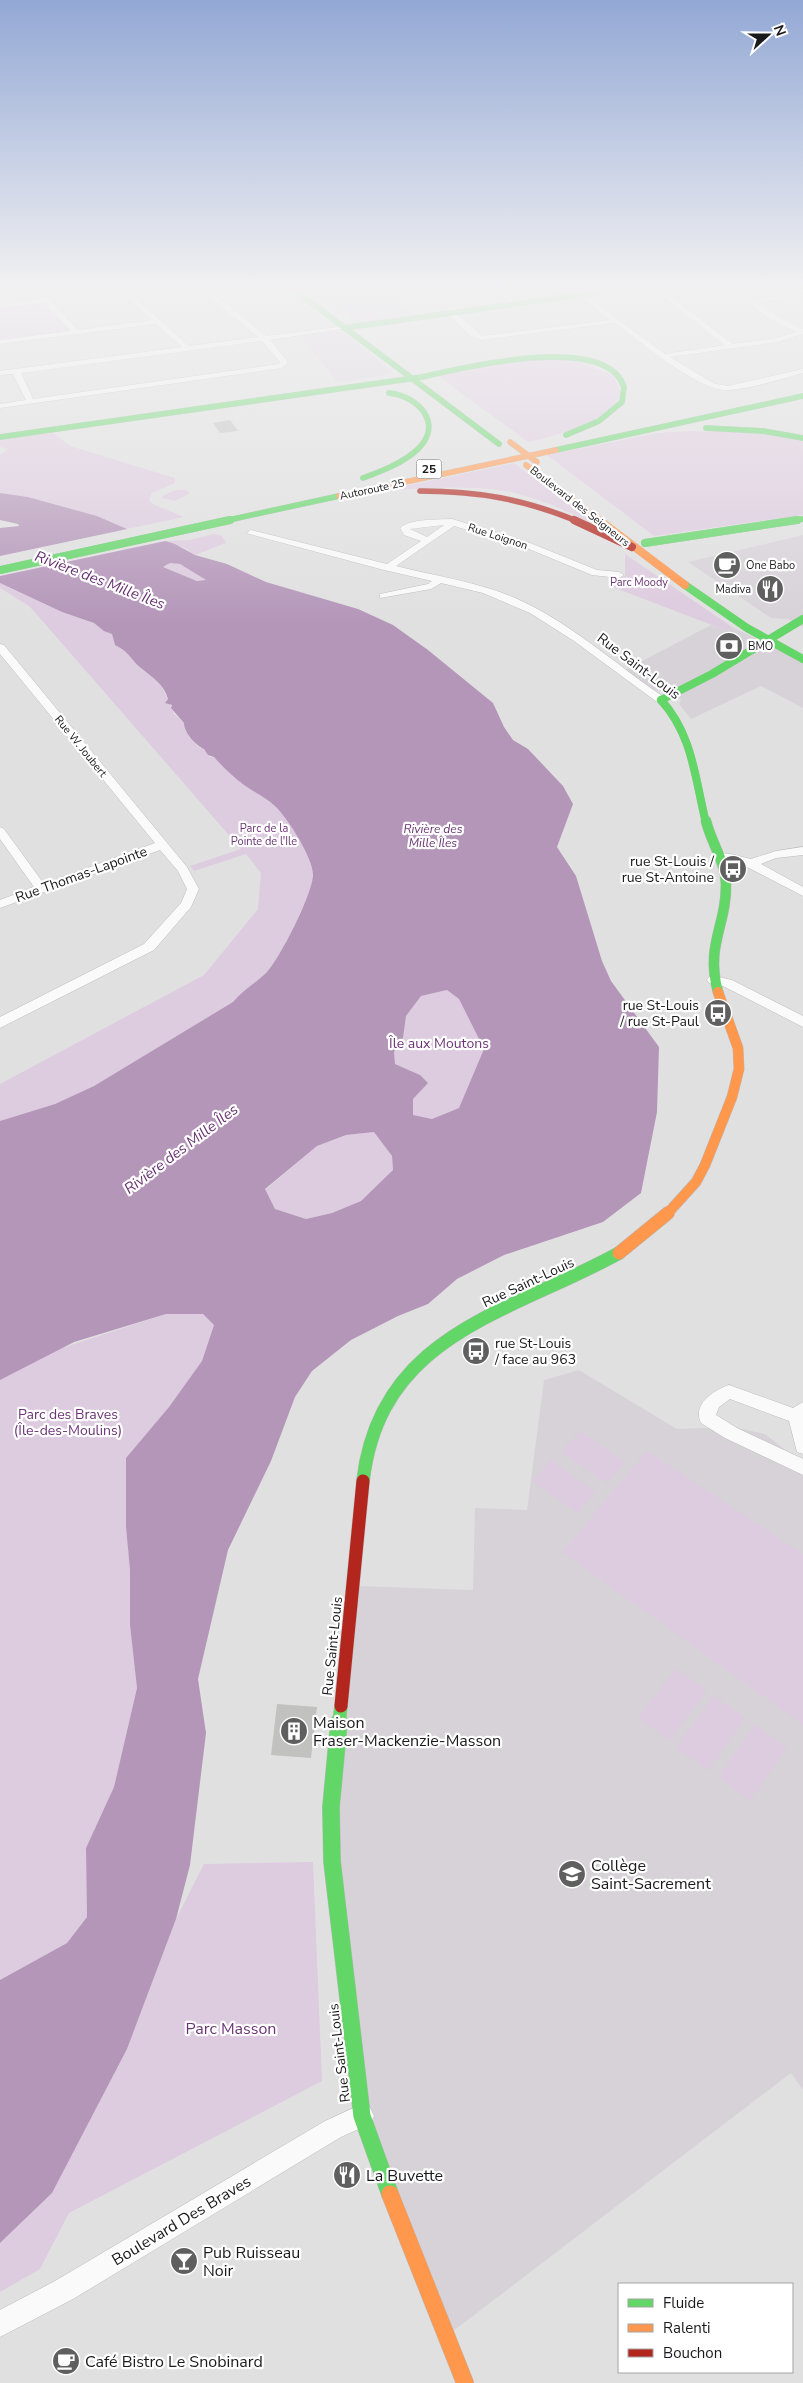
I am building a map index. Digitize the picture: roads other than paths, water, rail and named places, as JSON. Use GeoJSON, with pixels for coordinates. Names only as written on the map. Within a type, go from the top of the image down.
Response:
{"type":"FeatureCollection","features":[{"type":"Feature","properties":{"kind":"main road"},"geometry":{"type":"LineString","coordinates":[[0,432],[247,399]]}},
{"type":"Feature","properties":{"kind":"main road"},"geometry":{"type":"LineString","coordinates":[[0,437],[271,399]]}},
{"type":"Feature","properties":{"kind":"main road"},"geometry":{"type":"LineString","coordinates":[[326,491],[396,465],[409,457],[424,442],[429,426],[423,410],[410,399]]}},
{"type":"Feature","properties":{"kind":"main road"},"geometry":{"type":"LineString","coordinates":[[435,399],[446,404]]}},
{"type":"Feature","properties":{"kind":"main road","name":"Boulevard des Seigneurs"},"geometry":{"type":"LineString","coordinates":[[440,399],[504,443]]}},
{"type":"Feature","properties":{"kind":"main road","name":"Boulevard des Seigneurs"},"geometry":{"type":"LineString","coordinates":[[444,399],[532,464],[777,637],[803,659]]}},
{"type":"Feature","properties":{"kind":"main road"},"geometry":{"type":"LineString","coordinates":[[533,447],[589,426],[611,413],[620,405],[623,399]]}},
{"type":"Feature","properties":{"kind":"main road","name":"Autoroute 25"},"geometry":{"type":"LineString","coordinates":[[0,561],[759,399]]}},
{"type":"Feature","properties":{"kind":"main road","name":"Autoroute 25"},"geometry":{"type":"LineString","coordinates":[[0,570],[788,399]]}},
{"type":"Feature","properties":{"kind":"main road"},"geometry":{"type":"LineString","coordinates":[[649,430],[740,429],[803,438]]}},
{"type":"Feature","properties":{"kind":"main road","name":"Boulevard des Seigneurs"},"geometry":{"type":"LineString","coordinates":[[532,464],[632,547],[707,602],[803,648]]}},
{"type":"Feature","properties":{"kind":"main road"},"geometry":{"type":"LineString","coordinates":[[346,495],[451,490],[506,496],[556,511],[632,547]]}},
{"type":"Feature","properties":{"kind":"main road"},"geometry":{"type":"LineString","coordinates":[[645,543],[803,519]]}},
{"type":"Feature","properties":{"kind":"main road"},"geometry":{"type":"LineString","coordinates":[[777,637],[801,625]]}},
{"type":"Feature","properties":{"kind":"main road"},"geometry":{"type":"LineString","coordinates":[[661,700],[712,674],[745,663],[777,637],[801,625]]}},
{"type":"Feature","properties":{"kind":"main road","name":"Rue Saint-Louis"},"geometry":{"type":"LineString","coordinates":[[465,2383],[368,2137],[362,2116],[337,1915],[330,1835],[366,1471],[373,1432],[391,1395],[432,1354],[458,1335],[509,1305],[588,1270],[608,1259],[654,1226],[695,1183],[705,1166],[732,1096],[739,1071],[739,1051],[711,969],[712,954],[726,882],[703,815],[684,728],[674,711],[661,700]]}},
{"type":"Feature","properties":{"kind":"street"},"geometry":{"type":"LineString","coordinates":[[0,406],[50,399]]}},
{"type":"Feature","properties":{"kind":"street"},"geometry":{"type":"LineString","coordinates":[[427,540],[407,533],[405,528],[414,525],[452,522]]}},
{"type":"Feature","properties":{"kind":"street","name":"Rue Loignon"},"geometry":{"type":"LineString","coordinates":[[387,568],[450,526],[452,522],[527,545],[596,573],[619,575]]}},
{"type":"Feature","properties":{"kind":"street","name":"Rue Saint-Louis"},"geometry":{"type":"LineString","coordinates":[[251,533],[494,594],[520,604],[581,641],[661,700]]}},
{"type":"Feature","properties":{"kind":"street"},"geometry":{"type":"LineString","coordinates":[[383,596],[431,586],[438,581]]}},
{"type":"Feature","properties":{"kind":"street","name":"Rue W. Joubert"},"geometry":{"type":"LineString","coordinates":[[0,647],[189,877],[194,889],[187,904],[154,942],[134,956],[0,1023]]}},
{"type":"Feature","properties":{"kind":"street"},"geometry":{"type":"LineString","coordinates":[[0,831],[41,889]]}},
{"type":"Feature","properties":{"kind":"street","name":"Rue Thomas-Lapointe"},"geometry":{"type":"LineString","coordinates":[[0,904],[162,845]]}},
{"type":"Feature","properties":{"kind":"street"},"geometry":{"type":"LineString","coordinates":[[751,865],[758,858],[803,851]]}},
{"type":"Feature","properties":{"kind":"street"},"geometry":{"type":"LineString","coordinates":[[719,857],[732,858],[751,865],[803,892]]}},
{"type":"Feature","properties":{"kind":"street"},"geometry":{"type":"LineString","coordinates":[[714,980],[727,983],[803,1022]]}},
{"type":"Feature","properties":{"kind":"street"},"geometry":{"type":"LineString","coordinates":[[803,1446],[799,1413],[729,1392],[711,1403],[707,1410],[707,1418],[731,1433],[803,1467]]}},
{"type":"Feature","properties":{"kind":"street","name":"Boulevard Des Braves"},"geometry":{"type":"LineString","coordinates":[[0,2324],[64,2290],[333,2129],[362,2116]]}},
{"type":"Feature","properties":{"kind":"water","name":"Rivière des Mille Îles"},"geometry":{"type":"Polygon","coordinates":[[[0,493],[28,497],[97,516],[127,529],[175,544],[195,555],[227,564],[266,582],[358,609],[393,625],[428,650],[493,703],[504,727],[513,740],[528,749],[563,786],[573,804],[557,847],[576,876],[602,961],[611,981],[659,1047],[657,1112],[641,1193],[603,1222],[504,1255],[457,1279],[428,1304],[398,1316],[351,1340],[312,1371],[295,1397],[271,1461],[228,1550],[198,1679],[206,1733],[190,1865],[176,1919],[127,2049],[52,2193],[0,2243],[0,1980],[67,1943],[87,1917],[86,1848],[114,1787],[137,1688],[130,1625],[130,1570],[126,1527],[126,1458],[169,1407],[202,1361],[214,1325],[203,1314],[166,1314],[74,1342],[0,1380],[0,1121],[55,1104],[94,1086],[233,1002],[267,972],[273,964],[307,898],[313,876],[305,850],[281,813],[269,801],[240,782],[194,741],[184,727],[184,723],[171,708],[172,705],[165,703],[168,699],[161,685],[137,665],[127,653],[115,645],[112,634],[104,631],[94,623],[62,612],[0,583],[0,528],[19,526],[18,524],[0,520],[0,493]],[[170,563],[163,567],[197,581],[206,580],[180,564],[170,563]],[[447,990],[421,996],[406,1016],[403,1038],[394,1052],[395,1064],[420,1075],[428,1083],[413,1099],[413,1115],[432,1119],[459,1108],[484,1049],[459,999],[447,990]],[[374,1132],[346,1135],[317,1146],[265,1189],[275,1209],[306,1219],[332,1213],[361,1201],[393,1170],[392,1156],[374,1132]]]}},
{"type":"Feature","properties":{"kind":"place","name":"One Babo"},"geometry":{"type":"Point","coordinates":[727,565]}},
{"type":"Feature","properties":{"kind":"place","name":"Madiva"},"geometry":{"type":"Point","coordinates":[770,589]}},
{"type":"Feature","properties":{"kind":"place","name":"BMO"},"geometry":{"type":"Point","coordinates":[729,646]}},
{"type":"Feature","properties":{"kind":"place","name":"rue St-Louis / rue St-Antoine"},"geometry":{"type":"Point","coordinates":[733,869]}},
{"type":"Feature","properties":{"kind":"place","name":"rue St-Louis / rue St-Paul"},"geometry":{"type":"Point","coordinates":[718,1013]}},
{"type":"Feature","properties":{"kind":"place","name":"rue St-Louis / face au 963"},"geometry":{"type":"Point","coordinates":[476,1351]}},
{"type":"Feature","properties":{"kind":"place","name":"Maison Fraser-Mackenzie-Masson"},"geometry":{"type":"Point","coordinates":[294,1731]}},
{"type":"Feature","properties":{"kind":"place","name":"Collège Saint-Sacrement"},"geometry":{"type":"Point","coordinates":[572,1874]}},
{"type":"Feature","properties":{"kind":"place","name":"La Buvette"},"geometry":{"type":"Point","coordinates":[347,2175]}},
{"type":"Feature","properties":{"kind":"place","name":"Pub Ruisseau Noir"},"geometry":{"type":"Point","coordinates":[184,2261]}},
{"type":"Feature","properties":{"kind":"place","name":"Café Bistro Le Snobinard"},"geometry":{"type":"Point","coordinates":[66,2361]}},
{"type":"Feature","properties":{"kind":"park label","name":"Parc Moody"},"geometry":{"type":"Point","coordinates":[639,582]}},
{"type":"Feature","properties":{"kind":"park label","name":"Parc de la Pointe de l'Ile"},"geometry":{"type":"Point","coordinates":[264,834]}},
{"type":"Feature","properties":{"kind":"park label","name":"Île aux Moutons"},"geometry":{"type":"Point","coordinates":[439,1043]}},
{"type":"Feature","properties":{"kind":"park label","name":"Parc des Braves (Île-des-Moulins)"},"geometry":{"type":"Point","coordinates":[68,1422]}},
{"type":"Feature","properties":{"kind":"park label","name":"Parc Masson"},"geometry":{"type":"Point","coordinates":[231,2028]}}]}
